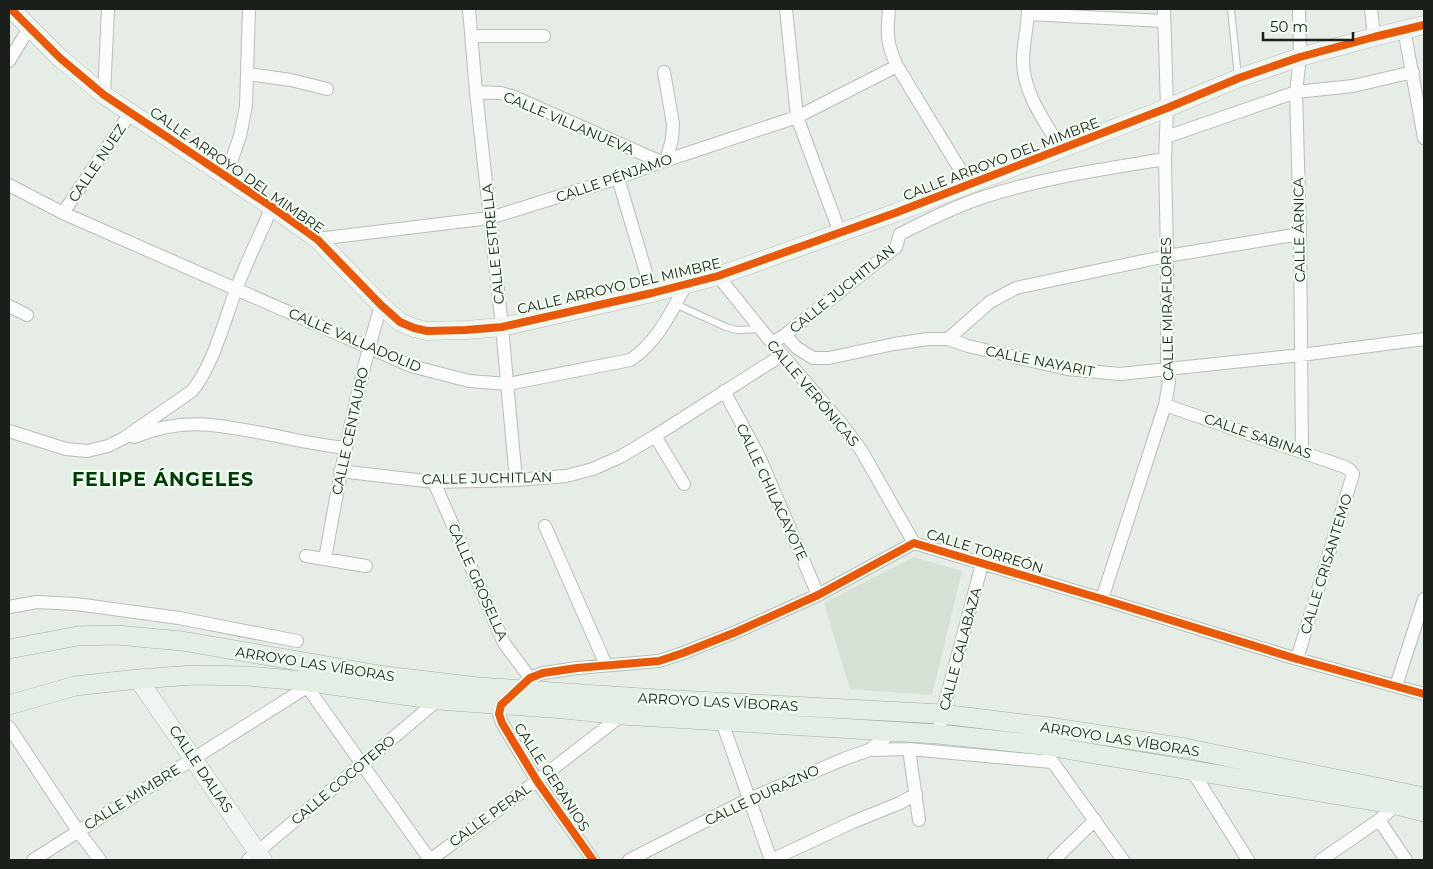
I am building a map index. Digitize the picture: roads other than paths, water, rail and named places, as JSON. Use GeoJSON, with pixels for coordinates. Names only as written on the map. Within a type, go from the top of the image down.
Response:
{"type":"FeatureCollection","features":[{"type":"Feature","properties":{"kind":"main road","name":"ARROYO LAS VÍBORAS"},"geometry":{"type":"LineString","coordinates":[[9,650],[78,636],[116,635],[182,641],[385,676],[478,687],[523,684],[666,700],[942,714],[1048,727],[1185,748],[1410,799],[1424,812]]}},
{"type":"Feature","properties":{"kind":"main road","name":"ARROYO LAS VÍBORAS"},"geometry":{"type":"LineString","coordinates":[[9,705],[75,686],[194,675],[247,676],[438,700],[565,708],[622,715],[722,722],[938,734],[1042,745],[1191,769],[1410,799]]}},
{"type":"Feature","properties":{"kind":"street","name":"CALLE ARROYO DEL MIMBRE"},"geometry":{"type":"LineString","coordinates":[[11,9],[60,58],[104,95],[272,206],[317,239],[380,305],[400,322],[427,331],[466,330],[502,326],[652,293],[718,276],[895,213],[950,201],[969,184],[1167,108],[1239,78],[1300,57],[1374,36],[1424,25]]}},
{"type":"Feature","properties":{"kind":"street"},"geometry":{"type":"LineString","coordinates":[[104,95],[108,9]]}},
{"type":"Feature","properties":{"kind":"street"},"geometry":{"type":"LineString","coordinates":[[226,176],[240,136],[246,106],[249,9]]}},
{"type":"Feature","properties":{"kind":"street","name":"CALLE ESTRELLA"},"geometry":{"type":"LineString","coordinates":[[469,9],[476,92],[508,384],[516,480]]}},
{"type":"Feature","properties":{"kind":"street"},"geometry":{"type":"LineString","coordinates":[[786,9],[797,117],[840,233]]}},
{"type":"Feature","properties":{"kind":"street"},"geometry":{"type":"LineString","coordinates":[[889,9],[887,34],[890,51],[896,66],[969,184]]}},
{"type":"Feature","properties":{"kind":"street","name":"CALLE ÁRNICA"},"geometry":{"type":"LineString","coordinates":[[1299,9],[1300,57],[1296,92],[1300,234],[1302,451]]}},
{"type":"Feature","properties":{"kind":"street"},"geometry":{"type":"LineString","coordinates":[[1371,9],[1374,36]]}},
{"type":"Feature","properties":{"kind":"street"},"geometry":{"type":"LineString","coordinates":[[1061,149],[1026,86],[1023,58],[1028,11],[1164,15]]}},
{"type":"Feature","properties":{"kind":"street","name":"CALLE MIRAFLORES"},"geometry":{"type":"LineString","coordinates":[[1102,599],[1165,405],[1169,382],[1167,370],[1165,159],[1167,108],[1164,15]]}},
{"type":"Feature","properties":{"kind":"street"},"geometry":{"type":"LineString","coordinates":[[9,61],[29,28]]}},
{"type":"Feature","properties":{"kind":"street"},"geometry":{"type":"LineString","coordinates":[[1404,29],[1424,138]]}},
{"type":"Feature","properties":{"kind":"street"},"geometry":{"type":"LineString","coordinates":[[472,36],[544,36]]}},
{"type":"Feature","properties":{"kind":"street","name":"CALLE PÉNJAMO"},"geometry":{"type":"LineString","coordinates":[[317,239],[490,218],[618,178],[663,161],[797,117],[896,66]]}},
{"type":"Feature","properties":{"kind":"street"},"geometry":{"type":"LineString","coordinates":[[663,161],[672,139],[673,124],[664,72]]}},
{"type":"Feature","properties":{"kind":"street"},"geometry":{"type":"LineString","coordinates":[[1166,137],[1296,92],[1353,86],[1412,72]]}},
{"type":"Feature","properties":{"kind":"street"},"geometry":{"type":"LineString","coordinates":[[248,74],[291,80],[328,89]]}},
{"type":"Feature","properties":{"kind":"street","name":"CALLE VILLANUEVA"},"geometry":{"type":"LineString","coordinates":[[476,92],[514,97],[663,161]]}},
{"type":"Feature","properties":{"kind":"street","name":"CALLE NUEZ"},"geometry":{"type":"LineString","coordinates":[[63,213],[131,112]]}},
{"type":"Feature","properties":{"kind":"street","name":"CALLE JUCHITLAN"},"geometry":{"type":"LineString","coordinates":[[772,343],[785,335],[896,247],[900,234],[950,201],[980,198],[1060,177],[1165,159]]}},
{"type":"Feature","properties":{"kind":"street"},"geometry":{"type":"LineString","coordinates":[[618,178],[652,293]]}},
{"type":"Feature","properties":{"kind":"street","name":"CALLE VALLADOLID"},"geometry":{"type":"LineString","coordinates":[[9,185],[63,213],[412,366],[469,381],[508,384],[630,360],[640,354],[654,339],[686,285]]}},
{"type":"Feature","properties":{"kind":"street"},"geometry":{"type":"LineString","coordinates":[[108,446],[124,438],[192,392],[198,384],[207,369],[236,290],[272,206]]}},
{"type":"Feature","properties":{"kind":"street"},"geometry":{"type":"LineString","coordinates":[[895,213],[900,234]]}},
{"type":"Feature","properties":{"kind":"street"},"geometry":{"type":"LineString","coordinates":[[948,339],[990,302],[1016,288],[1167,256],[1300,234]]}},
{"type":"Feature","properties":{"kind":"street","name":"CALLE VERÓNICAS"},"geometry":{"type":"LineString","coordinates":[[718,276],[861,450],[914,543]]}},
{"type":"Feature","properties":{"kind":"street","name":"CALLE CENTAURO"},"geometry":{"type":"LineString","coordinates":[[325,559],[340,471],[368,347],[380,305]]}},
{"type":"Feature","properties":{"kind":"street"},"geometry":{"type":"LineString","coordinates":[[9,306],[27,315]]}},
{"type":"Feature","properties":{"kind":"street","name":"CALLE NAYARIT"},"geometry":{"type":"LineString","coordinates":[[785,335],[798,348],[813,358],[829,358],[928,339],[948,339],[968,346],[1067,369],[1120,374],[1302,355],[1424,339]]}},
{"type":"Feature","properties":{"kind":"street","name":"CALLE JUCHITLAN"},"geometry":{"type":"LineString","coordinates":[[340,471],[434,482],[516,480],[566,476],[593,469],[622,456],[655,436],[782,354]]}},
{"type":"Feature","properties":{"kind":"street","name":"CALLE CHILACAYOTE"},"geometry":{"type":"LineString","coordinates":[[724,391],[759,456],[818,595]]}},
{"type":"Feature","properties":{"kind":"street","name":"CALLE SABINAS"},"geometry":{"type":"LineString","coordinates":[[1165,405],[1302,451],[1350,470]]}},
{"type":"Feature","properties":{"kind":"street"},"geometry":{"type":"LineString","coordinates":[[9,431],[66,449],[87,451],[108,446],[158,428],[189,424],[211,424],[345,448]]}},
{"type":"Feature","properties":{"kind":"street"},"geometry":{"type":"LineString","coordinates":[[655,436],[684,484]]}},
{"type":"Feature","properties":{"kind":"street","name":"CALLE CRISANTEMO"},"geometry":{"type":"LineString","coordinates":[[1297,659],[1352,479],[1353,474],[1350,470]]}},
{"type":"Feature","properties":{"kind":"street","name":"CALLE GROSELLA"},"geometry":{"type":"LineString","coordinates":[[434,482],[523,684]]}},
{"type":"Feature","properties":{"kind":"street"},"geometry":{"type":"LineString","coordinates":[[545,526],[606,665]]}},
{"type":"Feature","properties":{"kind":"street","name":"CALLE TORREÓN"},"geometry":{"type":"LineString","coordinates":[[501,704],[523,684],[543,673],[659,661],[713,642],[818,595],[914,543],[1297,659],[1424,694]]}},
{"type":"Feature","properties":{"kind":"street"},"geometry":{"type":"LineString","coordinates":[[306,556],[366,566]]}},
{"type":"Feature","properties":{"kind":"street","name":"CALLE CALABAZA"},"geometry":{"type":"LineString","coordinates":[[938,734],[982,564]]}},
{"type":"Feature","properties":{"kind":"street"},"geometry":{"type":"LineString","coordinates":[[1396,686],[1424,599]]}},
{"type":"Feature","properties":{"kind":"street"},"geometry":{"type":"LineString","coordinates":[[9,607],[37,602],[76,604],[180,618],[297,641]]}},
{"type":"Feature","properties":{"kind":"street","name":"CALLE DALIAS"},"geometry":{"type":"LineString","coordinates":[[138,679],[193,758],[256,858]]}},
{"type":"Feature","properties":{"kind":"street"},"geometry":{"type":"LineString","coordinates":[[305,684],[430,860]]}},
{"type":"Feature","properties":{"kind":"street","name":"CALLE MIMBRE"},"geometry":{"type":"LineString","coordinates":[[33,860],[305,684]]}},
{"type":"Feature","properties":{"kind":"street","name":"CALLE COCOTERO"},"geometry":{"type":"LineString","coordinates":[[256,858],[438,700]]}},
{"type":"Feature","properties":{"kind":"street","name":"CALLE GERANIOS"},"geometry":{"type":"LineString","coordinates":[[501,704],[499,714],[502,723],[537,781],[593,860]]}},
{"type":"Feature","properties":{"kind":"street","name":"CALLE PERAL"},"geometry":{"type":"LineString","coordinates":[[430,860],[622,715]]}},
{"type":"Feature","properties":{"kind":"street"},"geometry":{"type":"LineString","coordinates":[[722,722],[771,860],[853,822],[900,803],[916,794]]}},
{"type":"Feature","properties":{"kind":"street","name":"CALLE DURAZNO"},"geometry":{"type":"LineString","coordinates":[[629,860],[749,798],[844,758],[869,750],[894,731]]}},
{"type":"Feature","properties":{"kind":"street"},"geometry":{"type":"LineString","coordinates":[[10,732],[100,860]]}},
{"type":"Feature","properties":{"kind":"street"},"geometry":{"type":"LineString","coordinates":[[1042,745],[1052,762],[1123,860]]}},
{"type":"Feature","properties":{"kind":"street"},"geometry":{"type":"LineString","coordinates":[[869,750],[909,749],[1052,762]]}},
{"type":"Feature","properties":{"kind":"street"},"geometry":{"type":"LineString","coordinates":[[909,749],[919,820]]}},
{"type":"Feature","properties":{"kind":"street"},"geometry":{"type":"LineString","coordinates":[[1191,769],[1248,860]]}},
{"type":"Feature","properties":{"kind":"street"},"geometry":{"type":"LineString","coordinates":[[1320,860],[1410,799]]}},
{"type":"Feature","properties":{"kind":"street"},"geometry":{"type":"LineString","coordinates":[[1054,860],[1095,820]]}},
{"type":"Feature","properties":{"kind":"street"},"geometry":{"type":"LineString","coordinates":[[1379,820],[1406,860]]}},
{"type":"Feature","properties":{"kind":"lane"},"geometry":{"type":"LineString","coordinates":[[1231,9],[1239,78]]}},
{"type":"Feature","properties":{"kind":"lane"},"geometry":{"type":"LineString","coordinates":[[675,304],[726,327],[737,330],[761,329]]}},
{"type":"Feature","properties":{"kind":"district","name":"FELIPE ÁNGELES"},"geometry":{"type":"Point","coordinates":[163,479]}}]}
